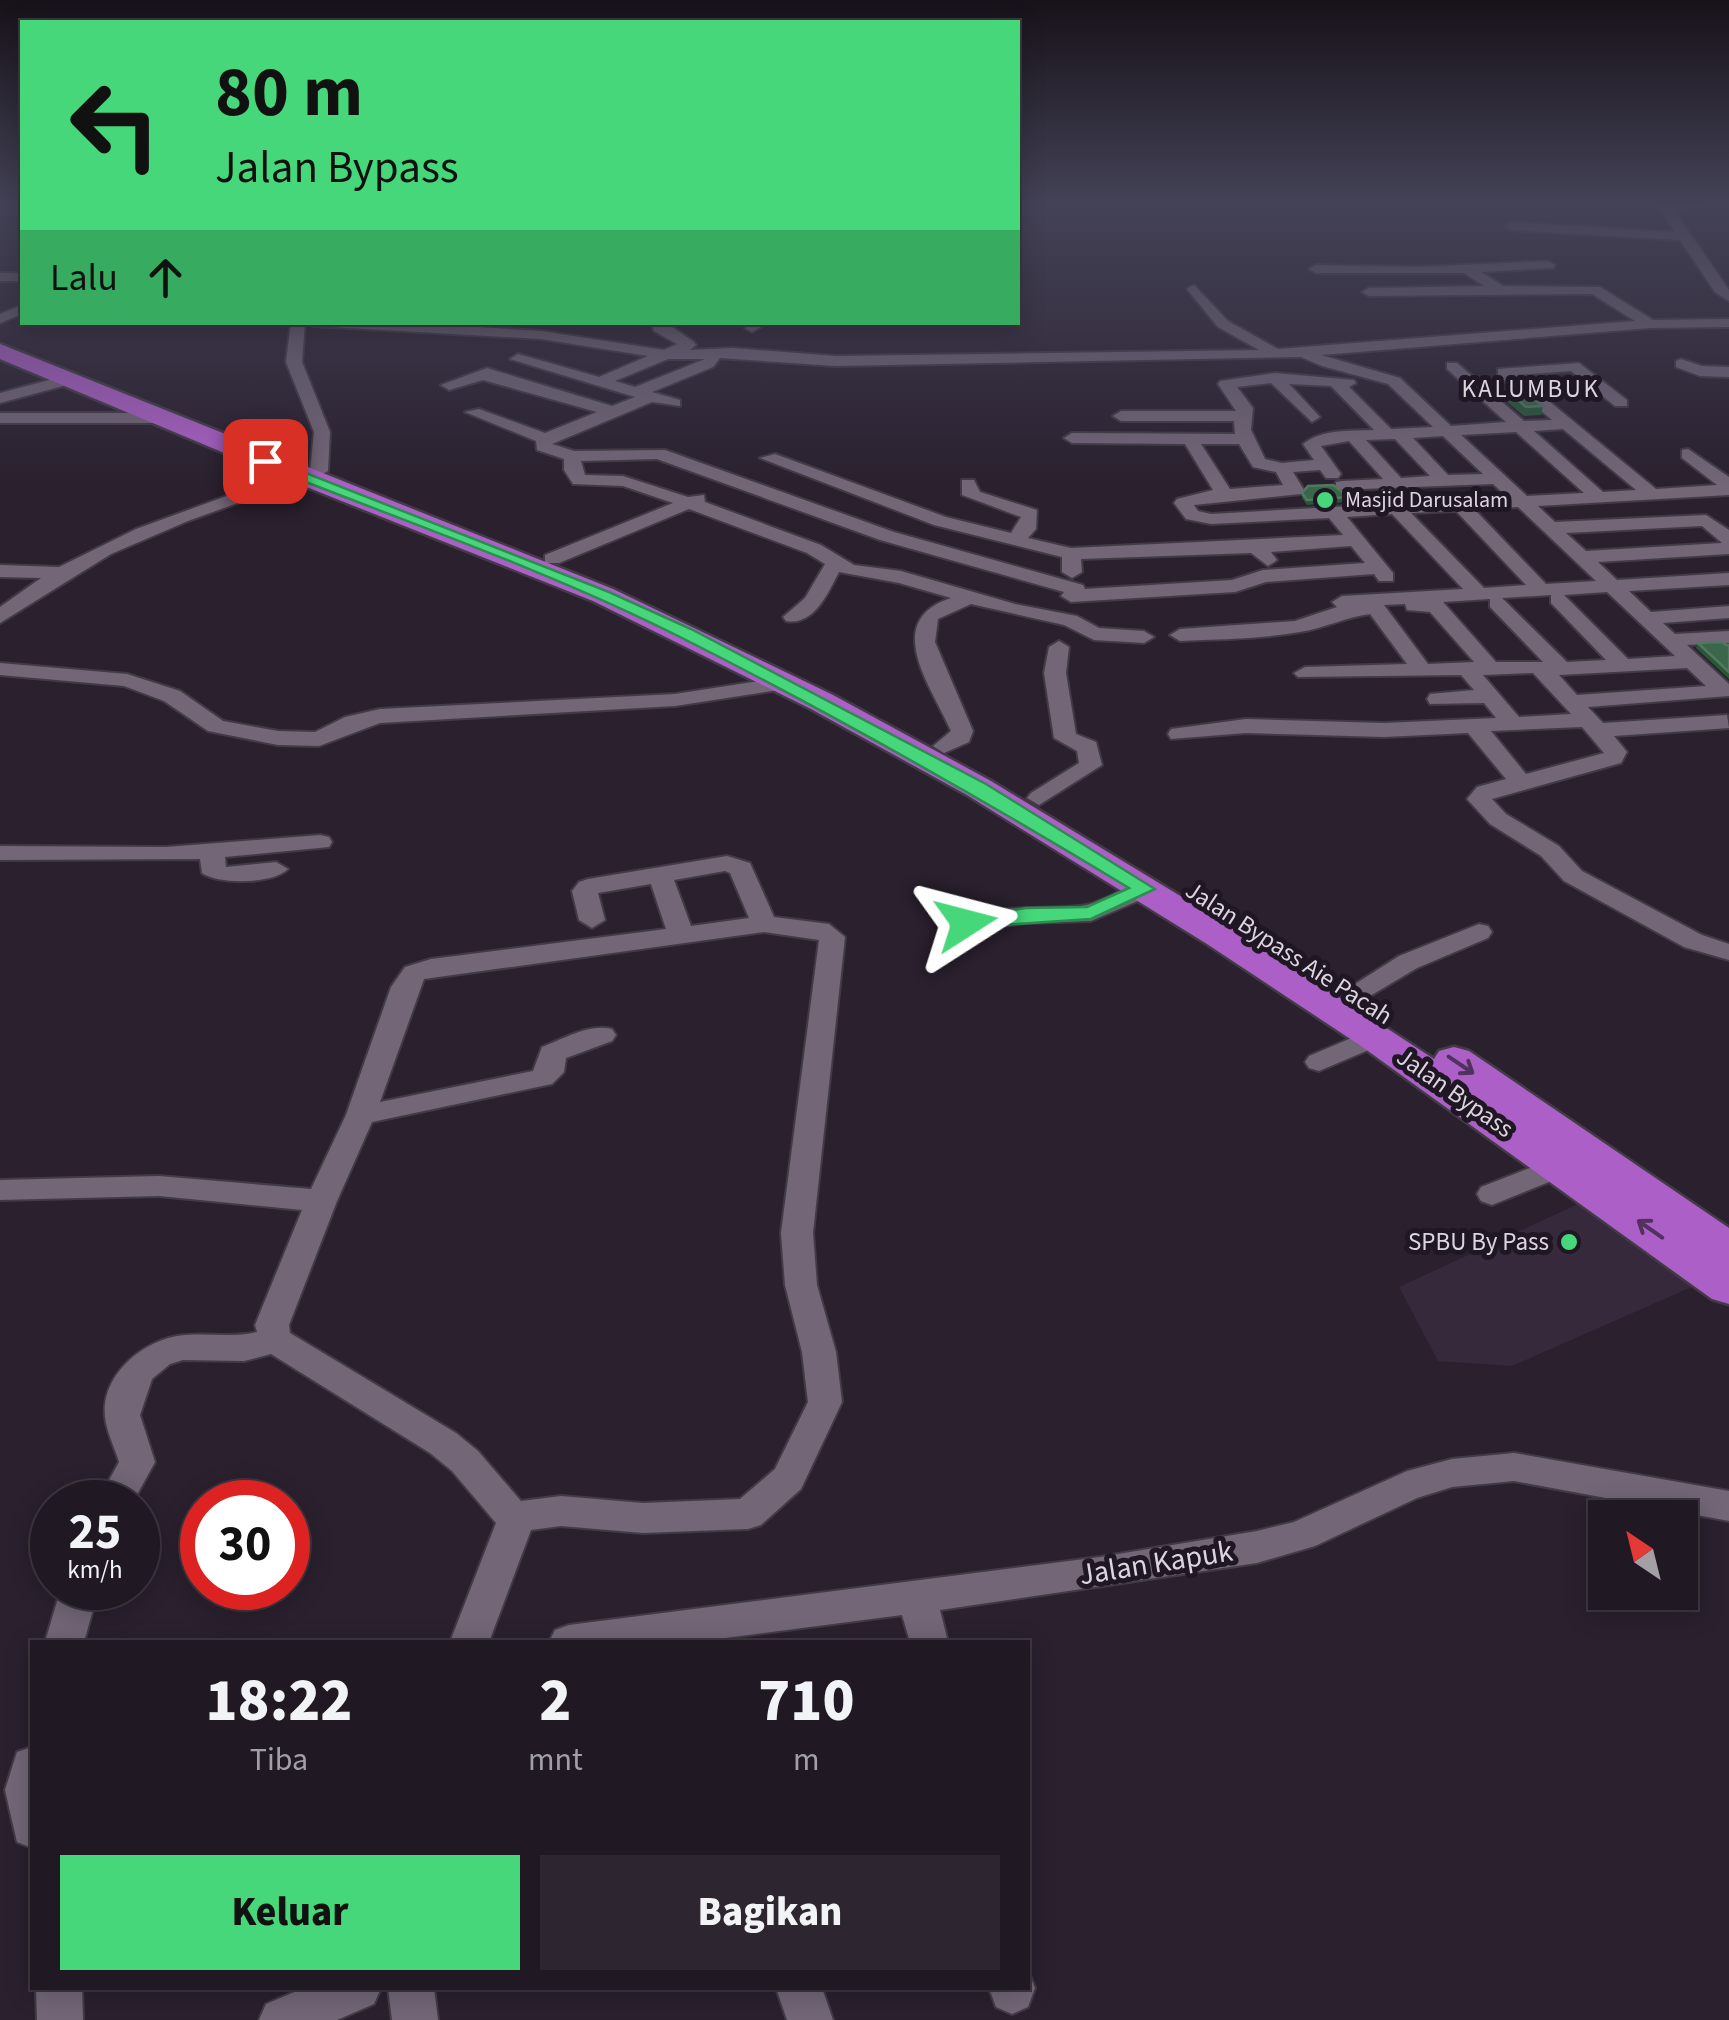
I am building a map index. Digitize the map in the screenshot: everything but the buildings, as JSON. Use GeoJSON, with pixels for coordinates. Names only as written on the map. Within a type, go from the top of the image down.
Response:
{"type":"FeatureCollection","features":[{"type":"Feature","properties":{"kind":"highway","name":"Jalan Bypass Aie Pacah"},"geometry":{"type":"LineString","coordinates":[[0,336],[309,473],[552,560],[752,648],[944,746],[1030,806],[1355,994],[1729,1251]]}},
{"type":"Feature","properties":{"kind":"highway"},"geometry":{"type":"LineString","coordinates":[[0,351],[603,595],[1030,806]]}},
{"type":"Feature","properties":{"kind":"highway","name":"Jalan Bypass"},"geometry":{"type":"LineString","coordinates":[[1030,806],[1144,889],[1376,1037],[1729,1287]]}},
{"type":"Feature","properties":{"kind":"street"},"geometry":{"type":"LineString","coordinates":[[1202,298],[1223,324],[1277,354]]}},
{"type":"Feature","properties":{"kind":"street"},"geometry":{"type":"LineString","coordinates":[[1609,298],[1650,324]]}},
{"type":"Feature","properties":{"kind":"street"},"geometry":{"type":"LineString","coordinates":[[412,325],[511,328],[669,355],[836,361],[1277,354],[1650,324],[1729,322]]}},
{"type":"Feature","properties":{"kind":"street"},"geometry":{"type":"LineString","coordinates":[[0,617],[111,548],[309,473],[322,432],[294,362],[298,325]]}},
{"type":"Feature","properties":{"kind":"street"},"geometry":{"type":"LineString","coordinates":[[602,381],[690,343],[658,325]]}},
{"type":"Feature","properties":{"kind":"street"},"geometry":{"type":"LineString","coordinates":[[449,385],[518,359],[542,334]]}},
{"type":"Feature","properties":{"kind":"street"},"geometry":{"type":"LineString","coordinates":[[564,372],[628,347]]}},
{"type":"Feature","properties":{"kind":"street"},"geometry":{"type":"LineString","coordinates":[[1305,352],[1324,364],[1380,375],[1394,382],[1527,502],[1724,693],[1572,702]]}},
{"type":"Feature","properties":{"kind":"street"},"geometry":{"type":"LineString","coordinates":[[526,387],[473,412],[545,439],[714,361],[711,354]]}},
{"type":"Feature","properties":{"kind":"street"},"geometry":{"type":"LineString","coordinates":[[518,359],[674,403]]}},
{"type":"Feature","properties":{"kind":"street"},"geometry":{"type":"LineString","coordinates":[[1681,364],[1700,371],[1729,372]]}},
{"type":"Feature","properties":{"kind":"street"},"geometry":{"type":"LineString","coordinates":[[1452,366],[1600,498]]}},
{"type":"Feature","properties":{"kind":"street"},"geometry":{"type":"LineString","coordinates":[[1621,402],[1574,366],[1503,372],[1652,494]]}},
{"type":"Feature","properties":{"kind":"street"},"geometry":{"type":"LineString","coordinates":[[483,374],[610,411]]}},
{"type":"Feature","properties":{"kind":"street"},"geometry":{"type":"LineString","coordinates":[[1325,464],[1282,468],[1259,463],[1244,439],[1244,408],[1226,384],[1275,378],[1394,382]]}},
{"type":"Feature","properties":{"kind":"street"},"geometry":{"type":"LineString","coordinates":[[1275,378],[1312,417]]}},
{"type":"Feature","properties":{"kind":"street"},"geometry":{"type":"LineString","coordinates":[[0,398],[68,380]]}},
{"type":"Feature","properties":{"kind":"street"},"geometry":{"type":"LineString","coordinates":[[1470,385],[1516,382]]}},
{"type":"Feature","properties":{"kind":"street"},"geometry":{"type":"LineString","coordinates":[[1336,383],[1443,480]]}},
{"type":"Feature","properties":{"kind":"street"},"geometry":{"type":"LineString","coordinates":[[1121,416],[1241,416]]}},
{"type":"Feature","properties":{"kind":"street"},"geometry":{"type":"LineString","coordinates":[[0,418],[163,418]]}},
{"type":"Feature","properties":{"kind":"street"},"geometry":{"type":"LineString","coordinates":[[1362,510],[1311,444],[1325,438],[1566,424]]}},
{"type":"Feature","properties":{"kind":"street"},"geometry":{"type":"LineString","coordinates":[[1353,436],[1396,484]]}},
{"type":"Feature","properties":{"kind":"street"},"geometry":{"type":"LineString","coordinates":[[1072,438],[1244,439]]}},
{"type":"Feature","properties":{"kind":"street"},"geometry":{"type":"LineString","coordinates":[[1190,438],[1225,494]]}},
{"type":"Feature","properties":{"kind":"street"},"geometry":{"type":"LineString","coordinates":[[545,439],[543,446],[550,452],[572,456],[659,454],[932,549],[1074,592],[1180,591],[1234,586],[1256,577],[1378,568]]}},
{"type":"Feature","properties":{"kind":"street"},"geometry":{"type":"LineString","coordinates":[[1688,454],[1729,488]]}},
{"type":"Feature","properties":{"kind":"street"},"geometry":{"type":"LineString","coordinates":[[572,456],[576,478],[633,483],[691,502],[814,549],[849,570],[901,577],[970,598],[1070,620],[1094,634],[1144,637]]}},
{"type":"Feature","properties":{"kind":"street"},"geometry":{"type":"LineString","coordinates":[[552,560],[741,482],[776,461],[940,521],[1071,554],[1357,540]]}},
{"type":"Feature","properties":{"kind":"street"},"geometry":{"type":"LineString","coordinates":[[1282,468],[1294,490],[1190,498],[1183,503],[1185,511],[1211,518],[1729,488]]}},
{"type":"Feature","properties":{"kind":"street"},"geometry":{"type":"LineString","coordinates":[[1342,486],[1499,478]]}},
{"type":"Feature","properties":{"kind":"street"},"geometry":{"type":"LineString","coordinates":[[968,484],[968,491],[974,496],[1029,513],[1027,529],[1016,539]]}},
{"type":"Feature","properties":{"kind":"street"},"geometry":{"type":"LineString","coordinates":[[1462,506],[1622,665]]}},
{"type":"Feature","properties":{"kind":"street"},"geometry":{"type":"LineString","coordinates":[[1396,508],[1488,598],[1552,669],[1572,702],[1616,752],[1614,758],[1485,792],[1479,799],[1498,819],[1550,851],[1572,876],[1692,942],[1729,952]]}},
{"type":"Feature","properties":{"kind":"street"},"geometry":{"type":"LineString","coordinates":[[1333,512],[1407,603]]}},
{"type":"Feature","properties":{"kind":"street"},"geometry":{"type":"LineString","coordinates":[[1553,528],[1729,518]]}},
{"type":"Feature","properties":{"kind":"street"},"geometry":{"type":"LineString","coordinates":[[1706,520],[1729,539]]}},
{"type":"Feature","properties":{"kind":"street"},"geometry":{"type":"LineString","coordinates":[[901,577],[932,549],[940,521]]}},
{"type":"Feature","properties":{"kind":"street"},"geometry":{"type":"LineString","coordinates":[[1256,547],[1280,575]]}},
{"type":"Feature","properties":{"kind":"street"},"geometry":{"type":"LineString","coordinates":[[1584,557],[1729,548]]}},
{"type":"Feature","properties":{"kind":"street"},"geometry":{"type":"LineString","coordinates":[[1070,620],[1074,592],[1071,554]]}},
{"type":"Feature","properties":{"kind":"street"},"geometry":{"type":"LineString","coordinates":[[794,616],[813,602],[834,564]]}},
{"type":"Feature","properties":{"kind":"street"},"geometry":{"type":"LineString","coordinates":[[0,571],[67,573]]}},
{"type":"Feature","properties":{"kind":"street"},"geometry":{"type":"LineString","coordinates":[[1620,591],[1729,580]]}},
{"type":"Feature","properties":{"kind":"street"},"geometry":{"type":"LineString","coordinates":[[1342,602],[1407,603],[1729,588]]}},
{"type":"Feature","properties":{"kind":"street"},"geometry":{"type":"LineString","coordinates":[[1180,591],[1230,631]]}},
{"type":"Feature","properties":{"kind":"street"},"geometry":{"type":"LineString","coordinates":[[944,746],[961,736],[962,730],[925,644],[924,626],[934,612],[970,598]]}},
{"type":"Feature","properties":{"kind":"street"},"geometry":{"type":"LineString","coordinates":[[1180,634],[1316,622],[1339,618],[1346,610],[1407,603],[1436,606],[1488,598]]}},
{"type":"Feature","properties":{"kind":"street"},"geometry":{"type":"LineString","coordinates":[[1436,606],[1478,668],[1489,696],[1514,725]]}},
{"type":"Feature","properties":{"kind":"street"},"geometry":{"type":"LineString","coordinates":[[1376,609],[1422,670]]}},
{"type":"Feature","properties":{"kind":"street"},"geometry":{"type":"LineString","coordinates":[[1649,618],[1729,612]]}},
{"type":"Feature","properties":{"kind":"street"},"geometry":{"type":"LineString","coordinates":[[1672,640],[1729,637]]}},
{"type":"Feature","properties":{"kind":"street"},"geometry":{"type":"LineString","coordinates":[[1030,806],[1054,785],[1091,765],[1088,747],[1065,738],[1055,673],[1059,647]]}},
{"type":"Feature","properties":{"kind":"street"},"geometry":{"type":"LineString","coordinates":[[1305,673],[1534,666],[1552,669],[1694,661]]}},
{"type":"Feature","properties":{"kind":"street"},"geometry":{"type":"LineString","coordinates":[[0,669],[126,680],[172,696],[216,726],[296,740],[318,740],[353,722],[380,716],[675,700],[785,683]]}},
{"type":"Feature","properties":{"kind":"street"},"geometry":{"type":"LineString","coordinates":[[1438,699],[1489,696]]}},
{"type":"Feature","properties":{"kind":"street"},"geometry":{"type":"LineString","coordinates":[[1179,734],[1246,726],[1476,728],[1727,722]]}},
{"type":"Feature","properties":{"kind":"street"},"geometry":{"type":"LineString","coordinates":[[1476,728],[1521,783]]}},
{"type":"Feature","properties":{"kind":"street"},"geometry":{"type":"LineString","coordinates":[[0,853],[214,852],[320,842]]}},
{"type":"Feature","properties":{"kind":"street"},"geometry":{"type":"LineString","coordinates":[[214,852],[211,868],[221,876],[276,869]]}},
{"type":"Feature","properties":{"kind":"street"},"geometry":{"type":"LineString","coordinates":[[592,920],[584,890],[588,887],[726,863],[738,866],[764,924]]}},
{"type":"Feature","properties":{"kind":"street"},"geometry":{"type":"LineString","coordinates":[[660,874],[680,934]]}},
{"type":"Feature","properties":{"kind":"street"},"geometry":{"type":"LineString","coordinates":[[966,923],[1026,914],[1091,913],[1144,889]]}},
{"type":"Feature","properties":{"kind":"street"},"geometry":{"type":"LineString","coordinates":[[127,1480],[137,1462],[122,1415],[127,1393],[139,1370],[158,1355],[182,1348],[244,1348],[274,1340],[443,1443],[465,1461],[503,1508],[518,1516],[561,1511],[643,1518],[748,1514],[788,1479],[826,1402],[819,1352],[802,1285],[797,1233],[832,938],[820,930],[764,924],[414,972],[405,986],[361,1114],[321,1201],[272,1325],[274,1340]]}},
{"type":"Feature","properties":{"kind":"street"},"geometry":{"type":"LineString","coordinates":[[1355,994],[1408,962],[1479,932]]}},
{"type":"Feature","properties":{"kind":"street"},"geometry":{"type":"LineString","coordinates":[[361,1114],[542,1078],[550,1072],[552,1053],[559,1048],[602,1036]]}},
{"type":"Feature","properties":{"kind":"street"},"geometry":{"type":"LineString","coordinates":[[1319,1062],[1376,1037]]}},
{"type":"Feature","properties":{"kind":"street"},"geometry":{"type":"LineString","coordinates":[[1492,1194],[1558,1167]]}},
{"type":"Feature","properties":{"kind":"street"},"geometry":{"type":"LineString","coordinates":[[0,1190],[159,1186],[321,1201]]}},
{"type":"Feature","properties":{"kind":"street","name":"Jalan Kapuk"},"geometry":{"type":"LineString","coordinates":[[600,1640],[725,1632],[916,1594],[1100,1572],[1257,1547],[1302,1534],[1408,1486],[1452,1473],[1514,1468],[1729,1506]]}},
{"type":"Feature","properties":{"kind":"street"},"geometry":{"type":"LineString","coordinates":[[471,1640],[500,1554],[518,1516]]}},
{"type":"Feature","properties":{"kind":"street"},"geometry":{"type":"LineString","coordinates":[[916,1594],[928,1640]]}},
{"type":"Feature","properties":{"kind":"street"},"geometry":{"type":"LineString","coordinates":[[66,1640],[74,1610]]}},
{"type":"Feature","properties":{"kind":"street"},"geometry":{"type":"LineString","coordinates":[[60,1990],[60,2020]]}},
{"type":"Feature","properties":{"kind":"street"},"geometry":{"type":"LineString","coordinates":[[282,2020],[353,1990]]}},
{"type":"Feature","properties":{"kind":"street"},"geometry":{"type":"LineString","coordinates":[[411,1990],[416,2020]]}},
{"type":"Feature","properties":{"kind":"street"},"geometry":{"type":"LineString","coordinates":[[800,1990],[810,2020]]}},
{"type":"Feature","properties":{"kind":"shaded area","name":"SPBU By Pass"},"geometry":{"type":"Polygon","coordinates":[[[1591,1198],[1694,1286],[1512,1366],[1438,1361],[1399,1287],[1591,1198]]]}},
{"type":"Feature","properties":{"kind":"place","name":"Masjid Darusalam"},"geometry":{"type":"Point","coordinates":[1325,500]}},
{"type":"Feature","properties":{"kind":"place","name":"SPBU By Pass"},"geometry":{"type":"Point","coordinates":[1569,1242]}},
{"type":"Feature","properties":{"kind":"district","name":"KALUMBUK"},"geometry":{"type":"Point","coordinates":[1531,389]}},
{"type":"Feature","properties":{"kind":"route"},"geometry":{"type":"LineString","coordinates":[[265,461],[603,595],[685,632],[979,788],[1144,889],[1091,913],[1026,914],[966,923]]}}]}
